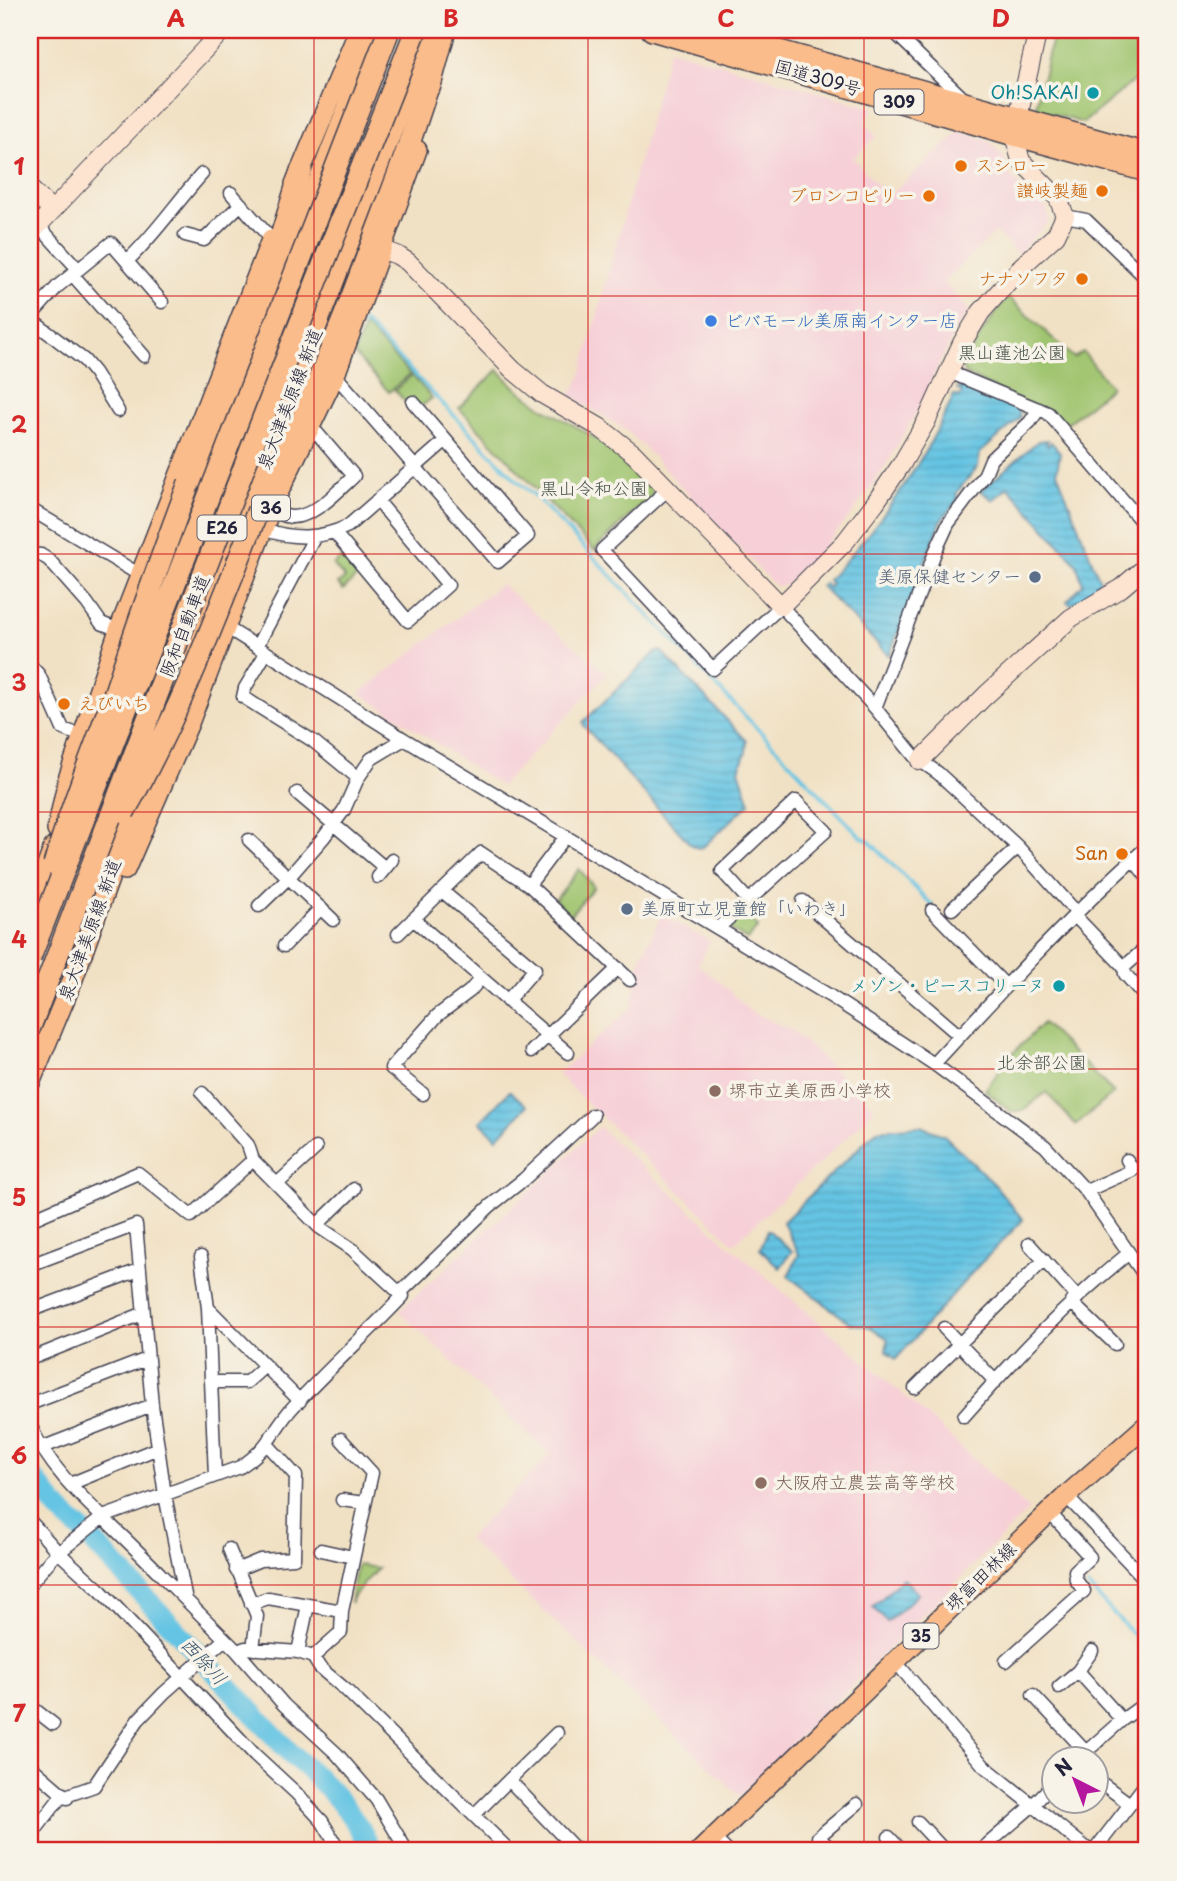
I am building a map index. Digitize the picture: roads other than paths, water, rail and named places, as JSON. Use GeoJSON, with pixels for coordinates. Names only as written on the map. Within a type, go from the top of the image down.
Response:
{"type":"FeatureCollection","features":[{"type":"Feature","properties":{"kind":"highway","name":"阪和自動車道"},"geometry":{"type":"LineString","coordinates":[[30,958],[389,30]]}},
{"type":"Feature","properties":{"kind":"highway","name":"阪和自動車道"},"geometry":{"type":"LineString","coordinates":[[30,1027],[275,387],[416,30]]}},
{"type":"Feature","properties":{"kind":"highway","name":"国道309号"},"geometry":{"type":"LineString","coordinates":[[652,30],[1017,127],[1147,154]]}},
{"type":"Feature","properties":{"kind":"highway","name":"国道309号"},"geometry":{"type":"LineString","coordinates":[[704,30],[968,104],[1017,127],[1147,171]]}},
{"type":"Feature","properties":{"kind":"highway"},"geometry":{"type":"LineString","coordinates":[[264,516],[388,159],[425,70]]}},
{"type":"Feature","properties":{"kind":"highway"},"geometry":{"type":"LineString","coordinates":[[90,873],[142,781],[264,516],[404,159],[425,70]]}},
{"type":"Feature","properties":{"kind":"highway"},"geometry":{"type":"LineString","coordinates":[[30,947],[67,818],[115,691],[153,576],[267,282],[301,171]]}},
{"type":"Feature","properties":{"kind":"main road"},"geometry":{"type":"LineString","coordinates":[[53,848],[68,779],[120,630],[271,240],[359,30]]}},
{"type":"Feature","properties":{"kind":"main road"},"geometry":{"type":"LineString","coordinates":[[30,910],[378,30]]}},
{"type":"Feature","properties":{"kind":"main road","name":"36"},"geometry":{"type":"LineString","coordinates":[[73,979],[87,956],[184,736],[226,627],[264,516],[310,430],[335,375],[418,148],[431,30]]}},
{"type":"Feature","properties":{"kind":"main road","name":"36"},"geometry":{"type":"LineString","coordinates":[[425,70],[446,30]]}},
{"type":"Feature","properties":{"kind":"main road","name":"泉大津美原線 新道"},"geometry":{"type":"LineString","coordinates":[[30,1083],[73,979],[205,614],[388,159]]}},
{"type":"Feature","properties":{"kind":"main road","name":"堺富田林線"},"geometry":{"type":"LineString","coordinates":[[714,1847],[895,1661],[1066,1496],[1147,1425]]}},
{"type":"Feature","properties":{"kind":"street"},"geometry":{"type":"LineString","coordinates":[[144,356],[75,272],[34,229],[223,30]]}},
{"type":"Feature","properties":{"kind":"street"},"geometry":{"type":"LineString","coordinates":[[892,30],[968,104]]}},
{"type":"Feature","properties":{"kind":"street"},"geometry":{"type":"LineString","coordinates":[[905,42],[916,30]]}},
{"type":"Feature","properties":{"kind":"street"},"geometry":{"type":"LineString","coordinates":[[668,489],[602,550],[713,669],[845,542],[901,465],[926,422],[948,372],[981,312],[1014,274],[1056,235],[1065,216],[1058,198],[1021,161],[1017,127],[1038,30]]}},
{"type":"Feature","properties":{"kind":"street"},"geometry":{"type":"LineString","coordinates":[[127,261],[149,241],[169,212],[202,174]]}},
{"type":"Feature","properties":{"kind":"street"},"geometry":{"type":"LineString","coordinates":[[30,189],[52,210]]}},
{"type":"Feature","properties":{"kind":"street"},"geometry":{"type":"LineString","coordinates":[[231,193],[271,240]]}},
{"type":"Feature","properties":{"kind":"street"},"geometry":{"type":"LineString","coordinates":[[185,235],[204,240],[241,204]]}},
{"type":"Feature","properties":{"kind":"street"},"geometry":{"type":"LineString","coordinates":[[1065,216],[1086,220],[1147,279]]}},
{"type":"Feature","properties":{"kind":"street"},"geometry":{"type":"LineString","coordinates":[[118,411],[84,360],[30,318],[75,272],[111,243],[162,302]]}},
{"type":"Feature","properties":{"kind":"street"},"geometry":{"type":"LineString","coordinates":[[382,249],[408,262],[513,370],[542,394],[618,440],[668,489],[875,708],[920,761],[938,773],[1018,847],[1124,967],[1125,974],[1147,999]]}},
{"type":"Feature","properties":{"kind":"street"},"geometry":{"type":"LineString","coordinates":[[948,372],[1048,413],[1147,528]]}},
{"type":"Feature","properties":{"kind":"street"},"geometry":{"type":"LineString","coordinates":[[335,375],[498,562],[528,536],[413,402]]}},
{"type":"Feature","properties":{"kind":"street"},"geometry":{"type":"LineString","coordinates":[[875,708],[948,524],[984,476],[991,459],[1040,409]]}},
{"type":"Feature","properties":{"kind":"street"},"geometry":{"type":"LineString","coordinates":[[264,516],[290,517],[307,514],[354,476],[317,433],[310,430]]}},
{"type":"Feature","properties":{"kind":"street"},"geometry":{"type":"LineString","coordinates":[[264,516],[283,536],[314,538],[334,532],[348,526],[445,441]]}},
{"type":"Feature","properties":{"kind":"street"},"geometry":{"type":"LineString","coordinates":[[334,532],[408,621],[448,585],[377,500]]}},
{"type":"Feature","properties":{"kind":"street"},"geometry":{"type":"LineString","coordinates":[[30,509],[830,996],[934,1065],[1045,1146],[1086,1191],[1147,1279]]}},
{"type":"Feature","properties":{"kind":"street"},"geometry":{"type":"LineString","coordinates":[[314,538],[243,697],[313,741],[358,778]]}},
{"type":"Feature","properties":{"kind":"street"},"geometry":{"type":"LineString","coordinates":[[30,554],[41,555],[49,560],[102,623],[120,630]]}},
{"type":"Feature","properties":{"kind":"street"},"geometry":{"type":"LineString","coordinates":[[920,761],[986,695],[1071,618],[1115,592],[1147,566]]}},
{"type":"Feature","properties":{"kind":"street"},"geometry":{"type":"LineString","coordinates":[[30,665],[39,675],[63,729],[83,736]]}},
{"type":"Feature","properties":{"kind":"street"},"geometry":{"type":"LineString","coordinates":[[259,906],[289,877],[334,824],[371,759],[404,739]]}},
{"type":"Feature","properties":{"kind":"street"},"geometry":{"type":"LineString","coordinates":[[297,793],[385,868]]}},
{"type":"Feature","properties":{"kind":"street"},"geometry":{"type":"LineString","coordinates":[[718,928],[749,901],[826,831],[796,801],[722,871],[749,901]]}},
{"type":"Feature","properties":{"kind":"street"},"geometry":{"type":"LineString","coordinates":[[529,885],[566,836]]}},
{"type":"Feature","properties":{"kind":"street"},"geometry":{"type":"LineString","coordinates":[[249,839],[333,920]]}},
{"type":"Feature","properties":{"kind":"street"},"geometry":{"type":"LineString","coordinates":[[934,1065],[1005,985],[1075,913],[1147,846]]}},
{"type":"Feature","properties":{"kind":"street"},"geometry":{"type":"LineString","coordinates":[[952,909],[1018,847]]}},
{"type":"Feature","properties":{"kind":"street"},"geometry":{"type":"LineString","coordinates":[[398,934],[481,853],[529,885],[630,980]]}},
{"type":"Feature","properties":{"kind":"street"},"geometry":{"type":"LineString","coordinates":[[1133,859],[1147,877]]}},
{"type":"Feature","properties":{"kind":"street"},"geometry":{"type":"LineString","coordinates":[[442,891],[536,969],[508,1001]]}},
{"type":"Feature","properties":{"kind":"street"},"geometry":{"type":"LineString","coordinates":[[803,901],[960,1036]]}},
{"type":"Feature","properties":{"kind":"street"},"geometry":{"type":"LineString","coordinates":[[284,946],[321,908]]}},
{"type":"Feature","properties":{"kind":"street"},"geometry":{"type":"LineString","coordinates":[[932,910],[1005,985]]}},
{"type":"Feature","properties":{"kind":"street"},"geometry":{"type":"LineString","coordinates":[[413,919],[568,1052]]}},
{"type":"Feature","properties":{"kind":"street"},"geometry":{"type":"LineString","coordinates":[[1124,967],[1147,947]]}},
{"type":"Feature","properties":{"kind":"street"},"geometry":{"type":"LineString","coordinates":[[532,1051],[618,968]]}},
{"type":"Feature","properties":{"kind":"street"},"geometry":{"type":"LineString","coordinates":[[423,1094],[391,1068],[438,1015],[470,991],[481,978]]}},
{"type":"Feature","properties":{"kind":"street"},"geometry":{"type":"LineString","coordinates":[[30,1584],[58,1552],[103,1517],[240,1467],[257,1456],[291,1409],[403,1296],[352,1248],[317,1225],[253,1160],[248,1145],[202,1093]]}},
{"type":"Feature","properties":{"kind":"street"},"geometry":{"type":"LineString","coordinates":[[400,1293],[490,1206],[523,1180],[593,1115]]}},
{"type":"Feature","properties":{"kind":"street"},"geometry":{"type":"LineString","coordinates":[[277,1184],[316,1147]]}},
{"type":"Feature","properties":{"kind":"street"},"geometry":{"type":"LineString","coordinates":[[30,1220],[138,1173],[191,1216],[253,1160]]}},
{"type":"Feature","properties":{"kind":"street"},"geometry":{"type":"LineString","coordinates":[[1086,1191],[1133,1170],[1128,1160]]}},
{"type":"Feature","properties":{"kind":"street"},"geometry":{"type":"LineString","coordinates":[[317,1225],[354,1189]]}},
{"type":"Feature","properties":{"kind":"street"},"geometry":{"type":"LineString","coordinates":[[30,1265],[136,1225],[152,1405],[165,1495],[186,1600]]}},
{"type":"Feature","properties":{"kind":"street"},"geometry":{"type":"LineString","coordinates":[[1029,1244],[1074,1300],[1115,1344]]}},
{"type":"Feature","properties":{"kind":"street"},"geometry":{"type":"LineString","coordinates":[[964,1416],[1074,1300],[1129,1253]]}},
{"type":"Feature","properties":{"kind":"street"},"geometry":{"type":"LineString","coordinates":[[201,1257],[208,1308],[215,1476]]}},
{"type":"Feature","properties":{"kind":"street"},"geometry":{"type":"LineString","coordinates":[[915,1388],[1044,1260]]}},
{"type":"Feature","properties":{"kind":"street"},"geometry":{"type":"LineString","coordinates":[[30,1311],[139,1270]]}},
{"type":"Feature","properties":{"kind":"street"},"geometry":{"type":"LineString","coordinates":[[208,1308],[300,1401]]}},
{"type":"Feature","properties":{"kind":"street"},"geometry":{"type":"LineString","coordinates":[[30,1359],[142,1314]]}},
{"type":"Feature","properties":{"kind":"street"},"geometry":{"type":"LineString","coordinates":[[944,1328],[995,1381]]}},
{"type":"Feature","properties":{"kind":"street"},"geometry":{"type":"LineString","coordinates":[[30,1404],[147,1359]]}},
{"type":"Feature","properties":{"kind":"street"},"geometry":{"type":"LineString","coordinates":[[211,1382],[247,1382],[265,1366]]}},
{"type":"Feature","properties":{"kind":"street"},"geometry":{"type":"LineString","coordinates":[[41,1448],[152,1405]]}},
{"type":"Feature","properties":{"kind":"street"},"geometry":{"type":"LineString","coordinates":[[30,1424],[41,1448],[83,1500],[237,1651],[284,1705],[337,1755],[376,1799],[407,1851]]}},
{"type":"Feature","properties":{"kind":"street"},"geometry":{"type":"LineString","coordinates":[[313,1657],[341,1632],[342,1611],[372,1473],[341,1439]]}},
{"type":"Feature","properties":{"kind":"street"},"geometry":{"type":"LineString","coordinates":[[236,1570],[260,1560],[294,1558],[296,1476],[267,1444]]}},
{"type":"Feature","properties":{"kind":"street"},"geometry":{"type":"LineString","coordinates":[[70,1485],[158,1448]]}},
{"type":"Feature","properties":{"kind":"street"},"geometry":{"type":"LineString","coordinates":[[1066,1496],[1147,1581]]}},
{"type":"Feature","properties":{"kind":"street"},"geometry":{"type":"LineString","coordinates":[[342,1500],[365,1503]]}},
{"type":"Feature","properties":{"kind":"street"},"geometry":{"type":"LineString","coordinates":[[1006,1661],[1084,1591],[1076,1580],[1075,1571],[1090,1557],[1049,1513]]}},
{"type":"Feature","properties":{"kind":"street"},"geometry":{"type":"LineString","coordinates":[[30,1521],[58,1552],[101,1591],[255,1755],[295,1792],[322,1821],[340,1851]]}},
{"type":"Feature","properties":{"kind":"street"},"geometry":{"type":"LineString","coordinates":[[229,1549],[257,1616],[253,1649]]}},
{"type":"Feature","properties":{"kind":"street"},"geometry":{"type":"LineString","coordinates":[[321,1550],[353,1557]]}},
{"type":"Feature","properties":{"kind":"street"},"geometry":{"type":"LineString","coordinates":[[251,1604],[268,1598],[342,1611]]}},
{"type":"Feature","properties":{"kind":"street"},"geometry":{"type":"LineString","coordinates":[[298,1652],[308,1605]]}},
{"type":"Feature","properties":{"kind":"street"},"geometry":{"type":"LineString","coordinates":[[30,1837],[60,1798],[93,1786],[138,1720],[224,1639]]}},
{"type":"Feature","properties":{"kind":"street"},"geometry":{"type":"LineString","coordinates":[[237,1651],[245,1648],[298,1652],[313,1657],[320,1668],[345,1689],[510,1851]]}},
{"type":"Feature","properties":{"kind":"street"},"geometry":{"type":"LineString","coordinates":[[1059,1688],[1078,1671],[1092,1651]]}},
{"type":"Feature","properties":{"kind":"street"},"geometry":{"type":"LineString","coordinates":[[895,1661],[984,1766],[1092,1851],[1144,1786],[1147,1788]]}},
{"type":"Feature","properties":{"kind":"street"},"geometry":{"type":"LineString","coordinates":[[1078,1671],[1122,1720]]}},
{"type":"Feature","properties":{"kind":"street"},"geometry":{"type":"LineString","coordinates":[[1033,1695],[1073,1744]]}},
{"type":"Feature","properties":{"kind":"street"},"geometry":{"type":"LineString","coordinates":[[1096,1744],[1147,1702]]}},
{"type":"Feature","properties":{"kind":"street"},"geometry":{"type":"LineString","coordinates":[[30,1706],[53,1724]]}},
{"type":"Feature","properties":{"kind":"street"},"geometry":{"type":"LineString","coordinates":[[474,1815],[557,1733]]}},
{"type":"Feature","properties":{"kind":"street"},"geometry":{"type":"LineString","coordinates":[[30,1766],[66,1798]]}},
{"type":"Feature","properties":{"kind":"street"},"geometry":{"type":"LineString","coordinates":[[509,1780],[578,1851]]}},
{"type":"Feature","properties":{"kind":"street"},"geometry":{"type":"LineString","coordinates":[[1110,1789],[1130,1804]]}},
{"type":"Feature","properties":{"kind":"street"},"geometry":{"type":"LineString","coordinates":[[980,1851],[1040,1798]]}},
{"type":"Feature","properties":{"kind":"street"},"geometry":{"type":"LineString","coordinates":[[832,1851],[818,1837],[857,1804]]}},
{"type":"Feature","properties":{"kind":"street"},"geometry":{"type":"LineString","coordinates":[[918,1822],[945,1851]]}},
{"type":"Feature","properties":{"kind":"street"},"geometry":{"type":"LineString","coordinates":[[889,1837],[902,1851]]}},
{"type":"Feature","properties":{"kind":"water"},"geometry":{"type":"Polygon","coordinates":[[[964,385],[1019,410],[1020,418],[980,453],[978,466],[957,492],[957,501],[942,519],[889,656],[821,586],[824,583],[828,588],[831,584],[828,580],[866,537],[899,493],[929,446],[954,395],[960,397],[962,392],[957,389],[964,385]]]}},
{"type":"Feature","properties":{"kind":"water"},"geometry":{"type":"Polygon","coordinates":[[[1048,440],[1048,446],[1051,442],[1060,452],[1057,472],[1102,586],[1070,604],[1067,601],[1083,584],[1076,563],[1008,487],[993,500],[981,491],[1038,441],[1048,440]]]}},
{"type":"Feature","properties":{"kind":"water"},"geometry":{"type":"Polygon","coordinates":[[[661,651],[747,741],[739,770],[750,803],[703,847],[691,845],[583,722],[656,652],[661,651]]]}},
{"type":"Feature","properties":{"kind":"water"},"geometry":{"type":"Polygon","coordinates":[[[510,1091],[527,1106],[497,1138],[480,1122],[510,1091]]]}},
{"type":"Feature","properties":{"kind":"water"},"geometry":{"type":"Polygon","coordinates":[[[920,1126],[944,1135],[995,1185],[1023,1220],[978,1266],[896,1359],[886,1351],[888,1339],[870,1327],[850,1323],[788,1276],[799,1254],[783,1222],[877,1130],[920,1126]]]}},
{"type":"Feature","properties":{"kind":"water"},"geometry":{"type":"Polygon","coordinates":[[[768,1230],[792,1251],[780,1268],[760,1249],[768,1230]]]}},
{"type":"Feature","properties":{"kind":"water"},"geometry":{"type":"Polygon","coordinates":[[[903,1578],[918,1594],[887,1622],[873,1607],[903,1578]]]}},
{"type":"Feature","properties":{"kind":"waterway"},"geometry":{"type":"LineString","coordinates":[[363,326],[364,322],[517,481],[534,495],[861,837],[868,840],[932,905]]}},
{"type":"Feature","properties":{"kind":"waterway","name":"西除川"},"geometry":{"type":"LineString","coordinates":[[30,1474],[60,1511],[90,1538],[293,1756],[328,1788],[373,1851]]}},
{"type":"Feature","properties":{"kind":"waterway"},"geometry":{"type":"LineString","coordinates":[[1088,1586],[1147,1649]]}},
{"type":"Feature","properties":{"kind":"place","name":"Oh!SAKAI"},"geometry":{"type":"Point","coordinates":[1093,93]}},
{"type":"Feature","properties":{"kind":"place","name":"スシロー"},"geometry":{"type":"Point","coordinates":[961,166]}},
{"type":"Feature","properties":{"kind":"place","name":"讃岐製麺"},"geometry":{"type":"Point","coordinates":[1102,191]}},
{"type":"Feature","properties":{"kind":"place","name":"ブロンコビリー"},"geometry":{"type":"Point","coordinates":[929,196]}},
{"type":"Feature","properties":{"kind":"place","name":"ナナソフタ"},"geometry":{"type":"Point","coordinates":[1082,279]}},
{"type":"Feature","properties":{"kind":"place","name":"ビバモール美原南インター店"},"geometry":{"type":"Point","coordinates":[711,321]}},
{"type":"Feature","properties":{"kind":"place","name":"美原保健センター"},"geometry":{"type":"Point","coordinates":[1035,577]}},
{"type":"Feature","properties":{"kind":"place","name":"えびいち"},"geometry":{"type":"Point","coordinates":[64,704]}},
{"type":"Feature","properties":{"kind":"place","name":"San"},"geometry":{"type":"Point","coordinates":[1122,854]}},
{"type":"Feature","properties":{"kind":"place","name":"美原町立児童館「いわき」"},"geometry":{"type":"Point","coordinates":[627,909]}},
{"type":"Feature","properties":{"kind":"place","name":"メゾン・ピースコリーヌ"},"geometry":{"type":"Point","coordinates":[1059,986]}},
{"type":"Feature","properties":{"kind":"place","name":"堺市立美原西小学校"},"geometry":{"type":"Point","coordinates":[715,1091]}},
{"type":"Feature","properties":{"kind":"place","name":"大阪府立農芸高等学校"},"geometry":{"type":"Point","coordinates":[761,1483]}},
{"type":"Feature","properties":{"kind":"park label","name":"黒山蓮池公園"},"geometry":{"type":"Point","coordinates":[1012,353]}},
{"type":"Feature","properties":{"kind":"park label","name":"黒山令和公園"},"geometry":{"type":"Point","coordinates":[594,489]}},
{"type":"Feature","properties":{"kind":"park label","name":"北余部公園"},"geometry":{"type":"Point","coordinates":[1042,1063]}}]}
